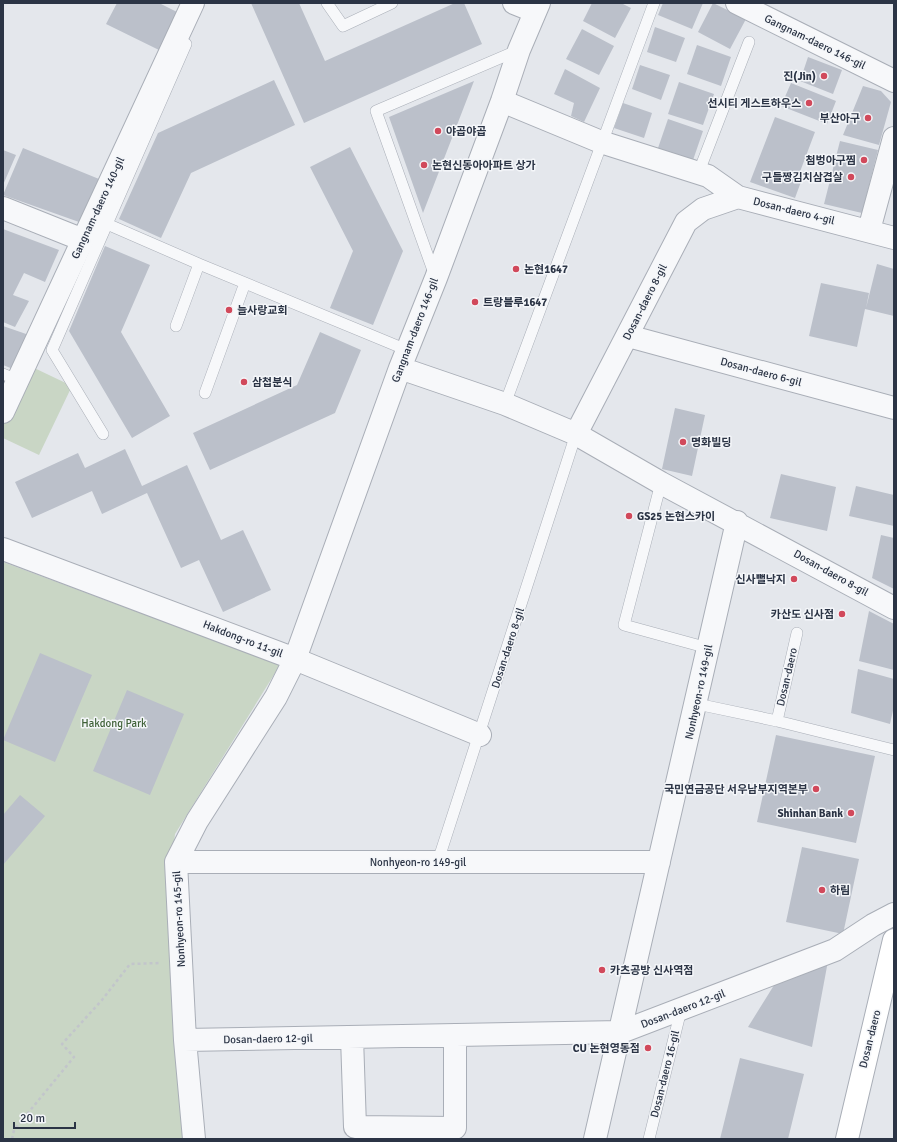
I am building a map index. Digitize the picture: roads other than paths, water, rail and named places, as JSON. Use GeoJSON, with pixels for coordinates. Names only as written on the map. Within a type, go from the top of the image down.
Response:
{"type":"FeatureCollection","features":[{"type":"Feature","properties":{"kind":"main road","name":"Dosan-daero"},"geometry":{"type":"LineString","coordinates":[[847,1139],[894,940]]}},
{"type":"Feature","properties":{"kind":"street","name":"Gangnam-daero 140-gil"},"geometry":{"type":"LineString","coordinates":[[3,412],[11,377],[83,240],[193,3]]}},
{"type":"Feature","properties":{"kind":"street"},"geometry":{"type":"LineString","coordinates":[[514,3],[536,7]]}},
{"type":"Feature","properties":{"kind":"street","name":"Gangnam-daero 146-gil"},"geometry":{"type":"LineString","coordinates":[[737,3],[894,81]]}},
{"type":"Feature","properties":{"kind":"street","name":"Gangnam-daero 146-gil"},"geometry":{"type":"LineString","coordinates":[[295,659],[404,359],[436,278],[536,7]]}},
{"type":"Feature","properties":{"kind":"street","name":"Dosan-daero 4-gil"},"geometry":{"type":"LineString","coordinates":[[502,101],[601,142],[708,176],[738,197],[869,230],[894,238]]}},
{"type":"Feature","properties":{"kind":"street"},"geometry":{"type":"LineString","coordinates":[[869,230],[894,138]]}},
{"type":"Feature","properties":{"kind":"street","name":"Dosan-daero 8-gil"},"geometry":{"type":"LineString","coordinates":[[576,434],[686,222],[703,210],[738,197]]}},
{"type":"Feature","properties":{"kind":"street"},"geometry":{"type":"LineString","coordinates":[[3,208],[83,240]]}},
{"type":"Feature","properties":{"kind":"street","name":"Dosan-daero 6-gil"},"geometry":{"type":"LineString","coordinates":[[628,336],[894,408]]}},
{"type":"Feature","properties":{"kind":"street","name":"Dosan-daero 8-gil"},"geometry":{"type":"LineString","coordinates":[[404,359],[576,434],[661,483],[737,522],[894,608]]}},
{"type":"Feature","properties":{"kind":"street","name":"Nonhyeon-ro 149-gil"},"geometry":{"type":"LineString","coordinates":[[596,1139],[659,862],[697,704],[708,648],[737,522]]}},
{"type":"Feature","properties":{"kind":"street","name":"Hakdong-ro 11-gil"},"geometry":{"type":"LineString","coordinates":[[3,549],[295,659],[480,735]]}},
{"type":"Feature","properties":{"kind":"street","name":"Nonhyeon-ro 145-gil"},"geometry":{"type":"LineString","coordinates":[[194,1139],[185,1040],[176,862],[197,821],[276,697],[295,659]]}},
{"type":"Feature","properties":{"kind":"street","name":"Nonhyeon-ro 149-gil"},"geometry":{"type":"LineString","coordinates":[[176,862],[659,862]]}},
{"type":"Feature","properties":{"kind":"street","name":"Dosan-daero 12-gil"},"geometry":{"type":"LineString","coordinates":[[185,1040],[621,1032],[834,950],[894,914]]}},
{"type":"Feature","properties":{"kind":"street"},"geometry":{"type":"LineString","coordinates":[[352,1037],[355,1127],[455,1128],[455,1035]]}},
{"type":"Feature","properties":{"kind":"lane"},"geometry":{"type":"LineString","coordinates":[[103,434],[52,350],[204,3]]}},
{"type":"Feature","properties":{"kind":"lane"},"geometry":{"type":"LineString","coordinates":[[327,3],[343,26],[392,3]]}},
{"type":"Feature","properties":{"kind":"lane"},"geometry":{"type":"LineString","coordinates":[[505,404],[601,142],[654,3]]}},
{"type":"Feature","properties":{"kind":"lane"},"geometry":{"type":"LineString","coordinates":[[698,174],[749,42]]}},
{"type":"Feature","properties":{"kind":"lane"},"geometry":{"type":"LineString","coordinates":[[436,278],[376,111],[519,50]]}},
{"type":"Feature","properties":{"kind":"lane"},"geometry":{"type":"LineString","coordinates":[[107,224],[245,283],[404,359]]}},
{"type":"Feature","properties":{"kind":"lane"},"geometry":{"type":"LineString","coordinates":[[176,326],[199,264]]}},
{"type":"Feature","properties":{"kind":"lane"},"geometry":{"type":"LineString","coordinates":[[205,393],[245,283]]}},
{"type":"Feature","properties":{"kind":"lane","name":"Dosan-daero 8-gil"},"geometry":{"type":"LineString","coordinates":[[438,861],[480,735],[576,434]]}},
{"type":"Feature","properties":{"kind":"lane"},"geometry":{"type":"LineString","coordinates":[[661,483],[624,625],[708,648]]}},
{"type":"Feature","properties":{"kind":"lane","name":"Dosan-daero"},"geometry":{"type":"LineString","coordinates":[[777,721],[797,633]]}},
{"type":"Feature","properties":{"kind":"lane","name":"Dosan-daero"},"geometry":{"type":"LineString","coordinates":[[697,704],[777,721],[894,750]]}},
{"type":"Feature","properties":{"kind":"lane","name":"Dosan-daero 16-gil"},"geometry":{"type":"LineString","coordinates":[[649,1139],[680,1010]]}},
{"type":"Feature","properties":{"kind":"place","name":"진(Jin)"},"geometry":{"type":"Point","coordinates":[824,76]}},
{"type":"Feature","properties":{"kind":"place","name":"선시티 게스트하우스"},"geometry":{"type":"Point","coordinates":[809,103]}},
{"type":"Feature","properties":{"kind":"place","name":"부산아구"},"geometry":{"type":"Point","coordinates":[868,118]}},
{"type":"Feature","properties":{"kind":"place","name":"야곱야곱"},"geometry":{"type":"Point","coordinates":[438,131]}},
{"type":"Feature","properties":{"kind":"place","name":"첨벙아구찜"},"geometry":{"type":"Point","coordinates":[864,160]}},
{"type":"Feature","properties":{"kind":"place","name":"논현신동아아파트 상가"},"geometry":{"type":"Point","coordinates":[424,165]}},
{"type":"Feature","properties":{"kind":"place","name":"구들짱김치삼겹살"},"geometry":{"type":"Point","coordinates":[851,177]}},
{"type":"Feature","properties":{"kind":"place","name":"논현1647"},"geometry":{"type":"Point","coordinates":[516,269]}},
{"type":"Feature","properties":{"kind":"place","name":"트랑블루1647"},"geometry":{"type":"Point","coordinates":[475,302]}},
{"type":"Feature","properties":{"kind":"place","name":"늘사랑교회"},"geometry":{"type":"Point","coordinates":[229,310]}},
{"type":"Feature","properties":{"kind":"place","name":"삼첩분식"},"geometry":{"type":"Point","coordinates":[244,382]}},
{"type":"Feature","properties":{"kind":"place","name":"명화빌딩"},"geometry":{"type":"Point","coordinates":[683,442]}},
{"type":"Feature","properties":{"kind":"place","name":"GS25 논현스카이"},"geometry":{"type":"Point","coordinates":[629,516]}},
{"type":"Feature","properties":{"kind":"place","name":"신사뻘낙지"},"geometry":{"type":"Point","coordinates":[794,579]}},
{"type":"Feature","properties":{"kind":"place","name":"카산도 신사점"},"geometry":{"type":"Point","coordinates":[842,614]}},
{"type":"Feature","properties":{"kind":"place","name":"국민연금공단 서우남부지역본부"},"geometry":{"type":"Point","coordinates":[816,789]}},
{"type":"Feature","properties":{"kind":"place","name":"Shinhan Bank"},"geometry":{"type":"Point","coordinates":[851,813]}},
{"type":"Feature","properties":{"kind":"place","name":"하림"},"geometry":{"type":"Point","coordinates":[822,890]}},
{"type":"Feature","properties":{"kind":"place","name":"카츠공방 신사역점"},"geometry":{"type":"Point","coordinates":[602,970]}},
{"type":"Feature","properties":{"kind":"place","name":"CU 논현영동점"},"geometry":{"type":"Point","coordinates":[648,1048]}},
{"type":"Feature","properties":{"kind":"park label","name":"Hakdong Park"},"geometry":{"type":"Point","coordinates":[114,723]}}]}
